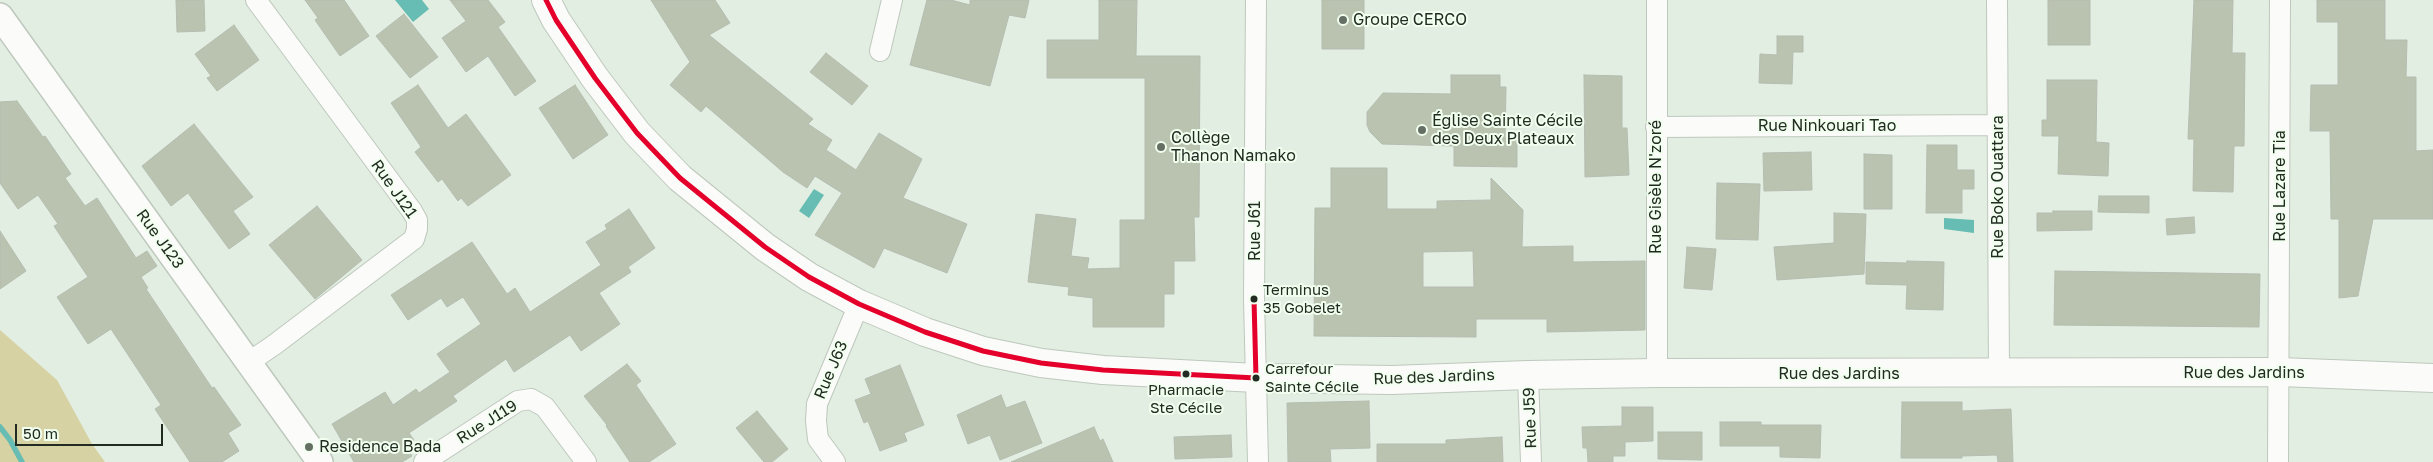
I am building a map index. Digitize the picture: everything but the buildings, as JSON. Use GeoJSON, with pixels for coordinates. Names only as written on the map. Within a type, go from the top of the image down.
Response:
{"type":"FeatureCollection","features":[{"type":"Feature","properties":{"kind":"main road","name":"Rue des Jardins"},"geometry":{"type":"LineString","coordinates":[[546,0],[556,20],[595,78],[637,134],[680,178],[765,247],[809,277],[859,304],[933,335],[983,351],[1041,363],[1103,370],[1256,378],[1392,380],[1656,373],[1999,374],[2280,372],[2433,378]]}},
{"type":"Feature","properties":{"kind":"street","name":"Rue J121"},"geometry":{"type":"LineString","coordinates":[[248,362],[274,345],[414,238],[417,229],[417,220],[412,211],[256,0]]}},
{"type":"Feature","properties":{"kind":"street"},"geometry":{"type":"LineString","coordinates":[[880,51],[892,0]]}},
{"type":"Feature","properties":{"kind":"street","name":"Rue J61"},"geometry":{"type":"LineString","coordinates":[[1256,0],[1256,378],[1258,462]]}},
{"type":"Feature","properties":{"kind":"street","name":"Rue Gisèle N'zoré"},"geometry":{"type":"LineString","coordinates":[[1656,373],[1657,0]]}},
{"type":"Feature","properties":{"kind":"street","name":"Rue Boko Ouattara"},"geometry":{"type":"LineString","coordinates":[[1997,0],[1999,374]]}},
{"type":"Feature","properties":{"kind":"street","name":"Rue Lazare Tia"},"geometry":{"type":"LineString","coordinates":[[2278,462],[2280,372],[2280,0]]}},
{"type":"Feature","properties":{"kind":"street","name":"Rue J123"},"geometry":{"type":"LineString","coordinates":[[0,16],[320,462]]}},
{"type":"Feature","properties":{"kind":"street","name":"Rue Ninkouari Tao"},"geometry":{"type":"LineString","coordinates":[[1656,127],[1998,125]]}},
{"type":"Feature","properties":{"kind":"street","name":"Rue J63"},"geometry":{"type":"LineString","coordinates":[[836,462],[818,439],[816,404],[859,304]]}},
{"type":"Feature","properties":{"kind":"street","name":"Rue J59"},"geometry":{"type":"LineString","coordinates":[[1528,375],[1531,462]]}},
{"type":"Feature","properties":{"kind":"street","name":"Rue J119"},"geometry":{"type":"LineString","coordinates":[[424,462],[518,401],[531,399],[546,407],[586,462]]}},
{"type":"Feature","properties":{"kind":"shaded area"},"geometry":{"type":"Polygon","coordinates":[[[0,330],[57,380],[92,444],[105,462],[0,462],[0,330]]]}},
{"type":"Feature","properties":{"kind":"water"},"geometry":{"type":"Polygon","coordinates":[[[395,0],[422,0],[429,9],[413,22],[395,0]]]}},
{"type":"Feature","properties":{"kind":"water"},"geometry":{"type":"Polygon","coordinates":[[[814,189],[824,195],[809,218],[799,211],[814,189]]]}},
{"type":"Feature","properties":{"kind":"water"},"geometry":{"type":"Polygon","coordinates":[[[1944,218],[1974,220],[1974,233],[1944,229],[1944,218]]]}},
{"type":"Feature","properties":{"kind":"waterway"},"geometry":{"type":"LineString","coordinates":[[0,427],[10,440],[22,462]]}},
{"type":"Feature","properties":{"kind":"transit line"},"geometry":{"type":"LineString","coordinates":[[546,0],[556,20],[595,78],[637,133],[680,178],[765,247],[809,277],[859,304],[925,332],[983,351],[1041,363],[1103,370],[1256,378]]}},
{"type":"Feature","properties":{"kind":"transit line"},"geometry":{"type":"LineString","coordinates":[[1254,299],[1256,378]]}},
{"type":"Feature","properties":{"kind":"place","name":"Groupe CERCO"},"geometry":{"type":"Point","coordinates":[1343,20]}},
{"type":"Feature","properties":{"kind":"place","name":"Église Sainte Cécile des Deux Plateaux"},"geometry":{"type":"Point","coordinates":[1422,130]}},
{"type":"Feature","properties":{"kind":"place","name":"Collège Thanon Namako"},"geometry":{"type":"Point","coordinates":[1161,147]}},
{"type":"Feature","properties":{"kind":"place","name":"Terminus 35 Gobelet"},"geometry":{"type":"Point","coordinates":[1254,299]}},
{"type":"Feature","properties":{"kind":"place","name":"Pharmacie Ste Cécile"},"geometry":{"type":"Point","coordinates":[1186,374]}},
{"type":"Feature","properties":{"kind":"place","name":"Carrefour Sainte Cécile"},"geometry":{"type":"Point","coordinates":[1256,378]}},
{"type":"Feature","properties":{"kind":"place","name":"Residence Bada"},"geometry":{"type":"Point","coordinates":[309,447]}}]}
